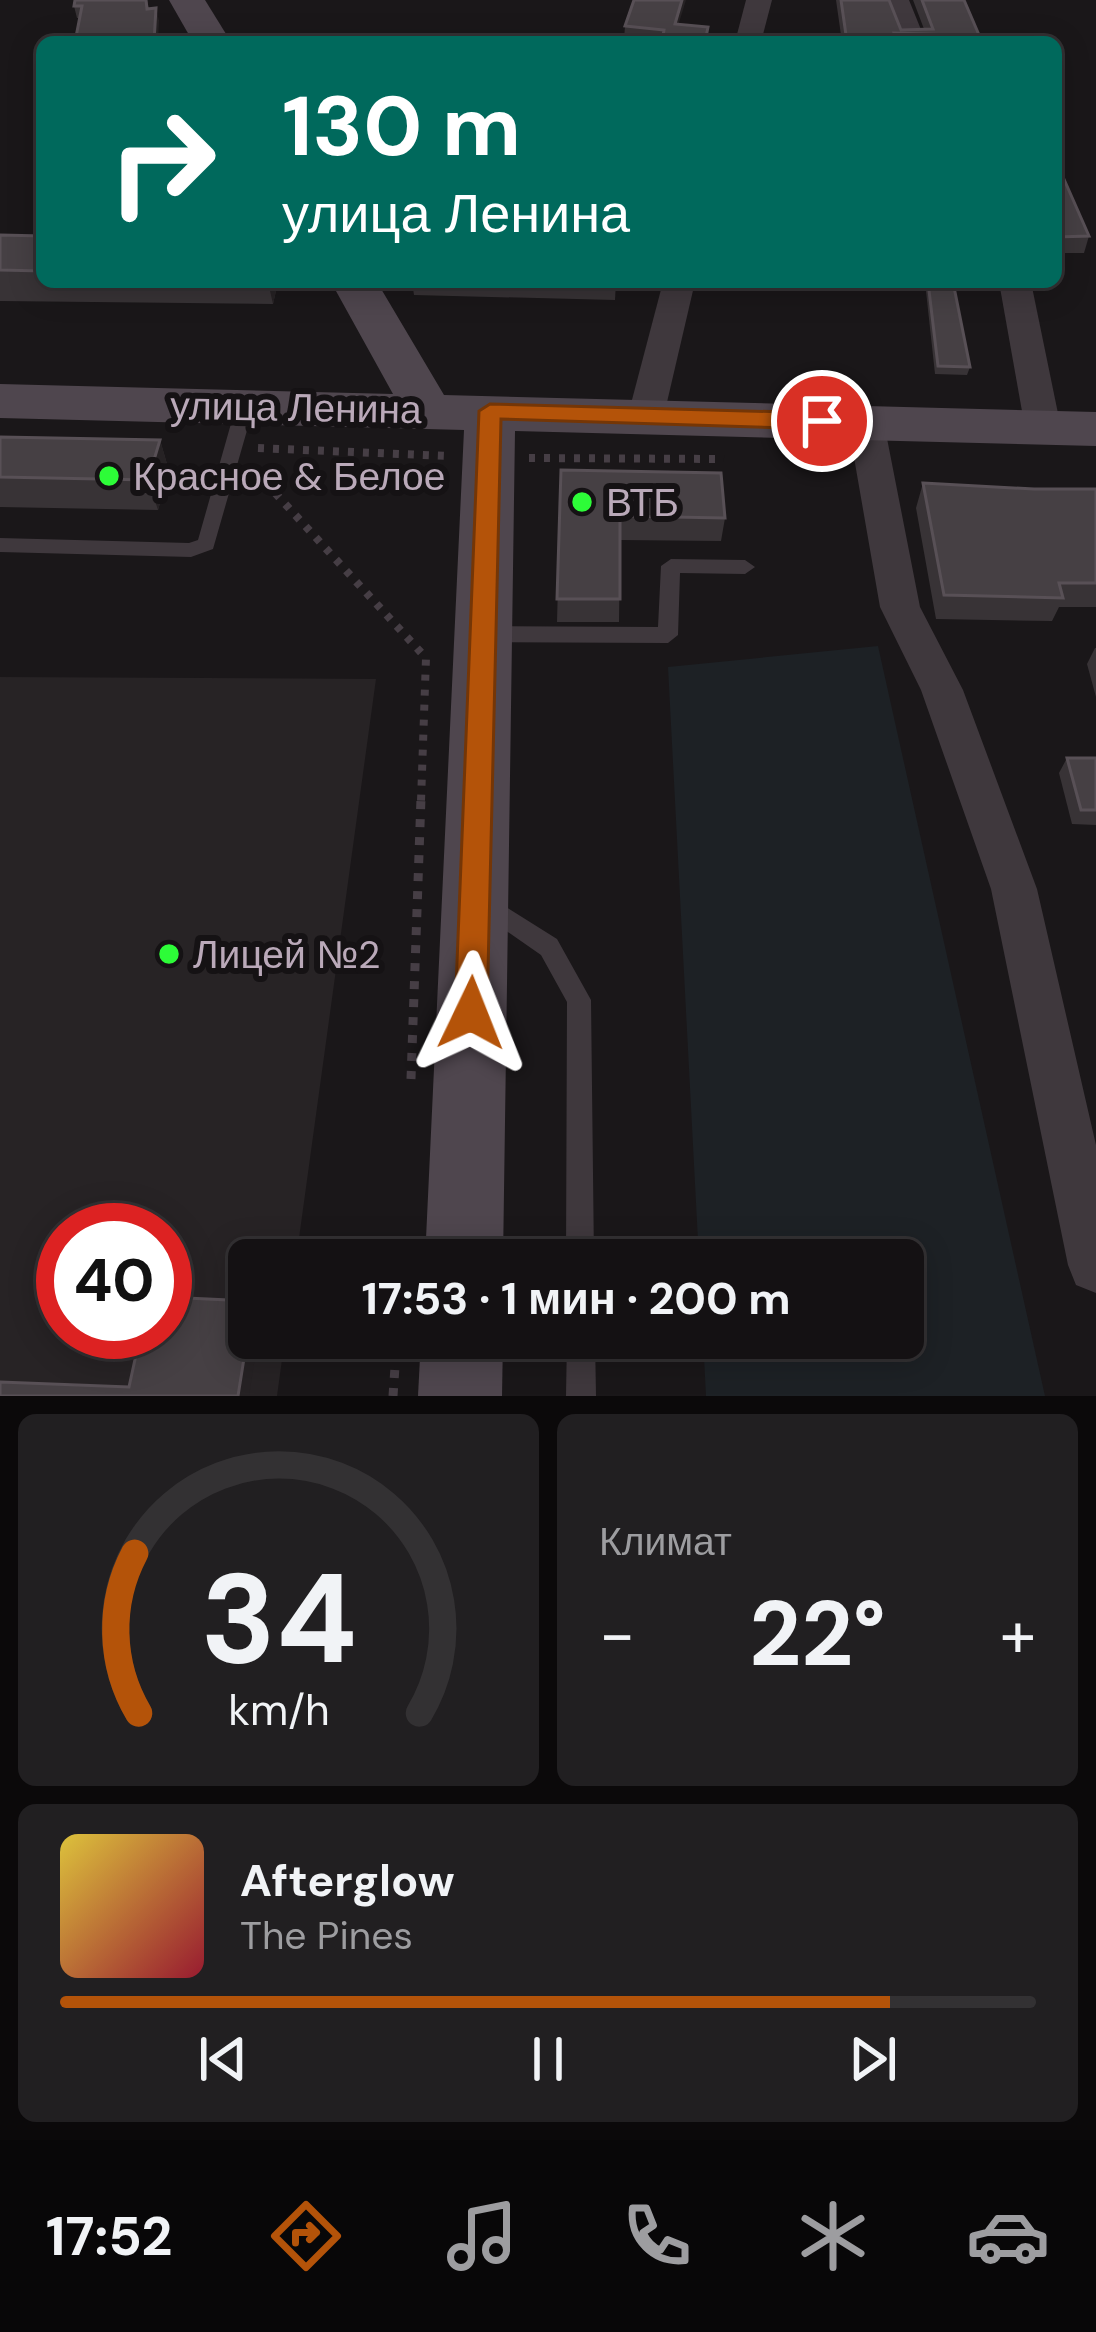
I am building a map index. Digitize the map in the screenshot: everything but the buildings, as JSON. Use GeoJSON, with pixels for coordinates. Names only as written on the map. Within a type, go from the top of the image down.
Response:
{"type":"FeatureCollection","features":[{"type":"Feature","properties":{"kind":"street"},"geometry":{"type":"LineString","coordinates":[[187,0],[208,36]]}},
{"type":"Feature","properties":{"kind":"street"},"geometry":{"type":"LineString","coordinates":[[750,36],[760,0]]}},
{"type":"Feature","properties":{"kind":"street"},"geometry":{"type":"LineString","coordinates":[[896,0],[911,36]]}},
{"type":"Feature","properties":{"kind":"street"},"geometry":{"type":"LineString","coordinates":[[357,288],[428,410]]}},
{"type":"Feature","properties":{"kind":"street"},"geometry":{"type":"LineString","coordinates":[[646,415],[678,288]]}},
{"type":"Feature","properties":{"kind":"street"},"geometry":{"type":"LineString","coordinates":[[1016,288],[1043,428]]}},
{"type":"Feature","properties":{"kind":"street","name":"улица Ленина"},"geometry":{"type":"LineString","coordinates":[[0,401],[239,427],[428,410],[476,434],[646,415],[1096,429]]}},
{"type":"Feature","properties":{"kind":"street"},"geometry":{"type":"LineString","coordinates":[[866,423],[900,607],[942,690],[1014,889],[1096,1265]]}},
{"type":"Feature","properties":{"kind":"street"},"geometry":{"type":"LineString","coordinates":[[465,1239],[485,634],[476,434]]}},
{"type":"Feature","properties":{"kind":"street"},"geometry":{"type":"LineString","coordinates":[[460,1396],[461,1359]]}},
{"type":"Feature","properties":{"kind":"lane"},"geometry":{"type":"LineString","coordinates":[[0,545],[191,550],[206,544],[239,427]]}},
{"type":"Feature","properties":{"kind":"lane"},"geometry":{"type":"LineString","coordinates":[[485,634],[668,634],[671,566],[745,567]]}},
{"type":"Feature","properties":{"kind":"lane"},"geometry":{"type":"LineString","coordinates":[[475,897],[549,947],[579,1000],[580,1239]]}},
{"type":"Feature","properties":{"kind":"lane"},"geometry":{"type":"LineString","coordinates":[[581,1359],[581,1396]]}},
{"type":"Feature","properties":{"kind":"path"},"geometry":{"type":"LineString","coordinates":[[239,427],[476,434]]}},
{"type":"Feature","properties":{"kind":"path"},"geometry":{"type":"LineString","coordinates":[[239,427],[427,658],[410,1101]]}},
{"type":"Feature","properties":{"kind":"path"},"geometry":{"type":"LineString","coordinates":[[393,1396],[396,1359]]}},
{"type":"Feature","properties":{"kind":"shaded area"},"geometry":{"type":"Polygon","coordinates":[[[878,646],[1045,1396],[706,1396],[704,1359],[924,1359],[924,1239],[698,1239],[668,667],[878,646]]]}},
{"type":"Feature","properties":{"kind":"shaded area","name":"Лицей №2"},"geometry":{"type":"Polygon","coordinates":[[[0,677],[376,679],[299,1239],[228,1239],[228,1359],[282,1359],[277,1396],[0,1396],[0,677]]]}},
{"type":"Feature","properties":{"kind":"place","name":"Красное & Белое"},"geometry":{"type":"Point","coordinates":[109,476]}},
{"type":"Feature","properties":{"kind":"place","name":"ВТБ"},"geometry":{"type":"Point","coordinates":[582,502]}},
{"type":"Feature","properties":{"kind":"place","name":"Лицей №2"},"geometry":{"type":"Point","coordinates":[169,954]}},
{"type":"Feature","properties":{"kind":"route"},"geometry":{"type":"LineString","coordinates":[[471,1013],[490,411],[822,421]]}}]}
